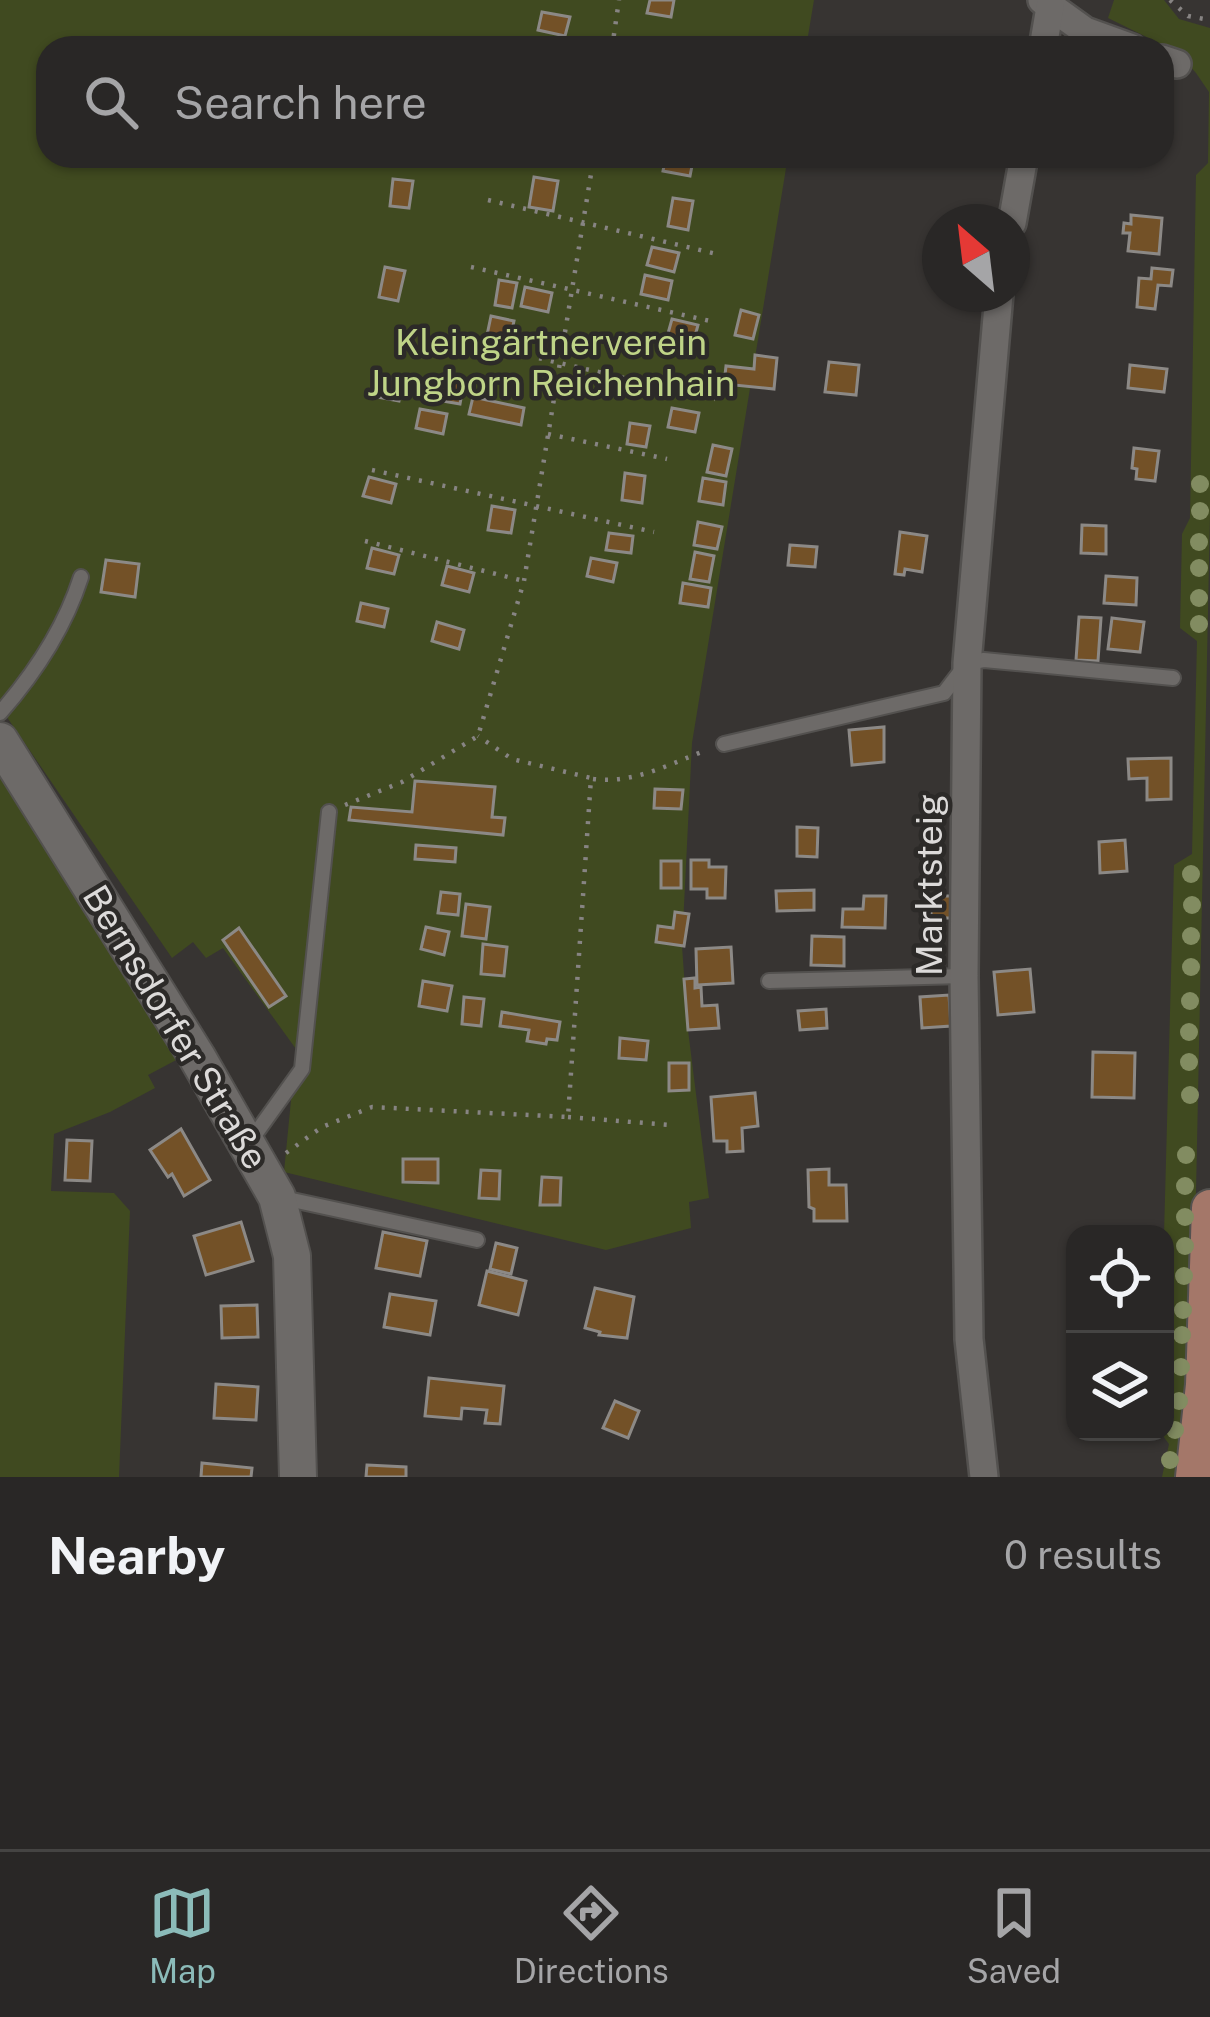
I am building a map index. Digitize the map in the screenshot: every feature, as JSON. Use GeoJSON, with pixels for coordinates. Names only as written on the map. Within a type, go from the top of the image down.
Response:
{"type":"FeatureCollection","features":[{"type":"Feature","properties":{"kind":"main road"},"geometry":{"type":"LineString","coordinates":[[1193,1477],[1204,1385],[1210,1208]]}},
{"type":"Feature","properties":{"kind":"street"},"geometry":{"type":"LineString","coordinates":[[1045,36],[1049,2]]}},
{"type":"Feature","properties":{"kind":"street"},"geometry":{"type":"LineString","coordinates":[[1049,2],[1085,31],[1099,36]]}},
{"type":"Feature","properties":{"kind":"street"},"geometry":{"type":"LineString","coordinates":[[1015,204],[1022,168]]}},
{"type":"Feature","properties":{"kind":"street","name":"Marktsteig"},"geometry":{"type":"LineString","coordinates":[[984,1477],[969,1340],[964,976],[967,663],[997,312]]}},
{"type":"Feature","properties":{"kind":"street","name":"Bernsdorfer Straße"},"geometry":{"type":"LineString","coordinates":[[0,741],[263,1170],[292,1256],[298,1477]]}},
{"type":"Feature","properties":{"kind":"lane"},"geometry":{"type":"LineString","coordinates":[[0,713],[47,650],[70,608],[80,577]]}},
{"type":"Feature","properties":{"kind":"lane"},"geometry":{"type":"LineString","coordinates":[[724,744],[944,693],[967,663],[984,660],[1173,678]]}},
{"type":"Feature","properties":{"kind":"lane"},"geometry":{"type":"LineString","coordinates":[[329,812],[302,1069],[263,1170],[477,1240]]}},
{"type":"Feature","properties":{"kind":"lane"},"geometry":{"type":"LineString","coordinates":[[769,981],[964,976]]}},
{"type":"Feature","properties":{"kind":"path"},"geometry":{"type":"LineString","coordinates":[[613,36],[620,0]]}},
{"type":"Feature","properties":{"kind":"path"},"geometry":{"type":"LineString","coordinates":[[1170,0],[1188,16],[1210,20]]}},
{"type":"Feature","properties":{"kind":"path"},"geometry":{"type":"LineString","coordinates":[[329,812],[402,782],[478,736],[524,581],[592,168]]}},
{"type":"Feature","properties":{"kind":"path"},"geometry":{"type":"LineString","coordinates":[[488,200],[721,255]]}},
{"type":"Feature","properties":{"kind":"path"},"geometry":{"type":"LineString","coordinates":[[471,267],[710,321]]}},
{"type":"Feature","properties":{"kind":"path"},"geometry":{"type":"LineString","coordinates":[[469,342],[715,399]]}},
{"type":"Feature","properties":{"kind":"path"},"geometry":{"type":"LineString","coordinates":[[548,434],[667,459]]}},
{"type":"Feature","properties":{"kind":"path"},"geometry":{"type":"LineString","coordinates":[[372,470],[654,532]]}},
{"type":"Feature","properties":{"kind":"path"},"geometry":{"type":"LineString","coordinates":[[365,541],[524,581]]}},
{"type":"Feature","properties":{"kind":"path"},"geometry":{"type":"LineString","coordinates":[[478,736],[512,759],[613,781],[654,772],[724,744]]}},
{"type":"Feature","properties":{"kind":"path"},"geometry":{"type":"LineString","coordinates":[[568,1117],[591,778]]}},
{"type":"Feature","properties":{"kind":"path"},"geometry":{"type":"LineString","coordinates":[[263,1170],[322,1127],[372,1107],[671,1125]]}},
{"type":"Feature","properties":{"kind":"green space","name":"Kleingärtnerverein Jungborn Reichenhain"},"geometry":{"type":"Polygon","coordinates":[[[0,0],[814,0],[808,36],[36,36],[36,168],[786,168],[692,743],[682,946],[709,1198],[689,1202],[691,1228],[606,1250],[284,1172],[296,1049],[223,948],[206,958],[193,942],[172,958],[0,707],[0,0]]]}},
{"type":"Feature","properties":{"kind":"green space"},"geometry":{"type":"Polygon","coordinates":[[[1114,0],[1164,0],[1179,19],[1210,28],[1210,514],[1195,1241],[1179,1477],[1162,1477],[1167,1441],[1174,1441],[1174,1225],[1164,1225],[1174,865],[1192,854],[1197,641],[1180,628],[1182,534],[1190,518],[1196,175],[1208,163],[1209,92],[1174,51],[1174,36],[1145,36],[1108,18],[1114,0]]]}},
{"type":"Feature","properties":{"kind":"green space"},"geometry":{"type":"Polygon","coordinates":[[[0,768],[180,1058],[148,1075],[155,1088],[54,1134],[51,1191],[114,1193],[130,1211],[119,1477],[0,1477],[0,768]]]}},
{"type":"Feature","properties":{"kind":"building"},"geometry":{"type":"Polygon","coordinates":[[[650,0],[674,0],[671,17],[647,13],[650,0]]]}},
{"type":"Feature","properties":{"kind":"building"},"geometry":{"type":"Polygon","coordinates":[[[542,12],[570,17],[565,36],[538,30],[542,12]]]}},
{"type":"Feature","properties":{"kind":"building"},"geometry":{"type":"Polygon","coordinates":[[[664,168],[692,168],[690,176],[664,168]]]}},
{"type":"Feature","properties":{"kind":"building"},"geometry":{"type":"Polygon","coordinates":[[[534,177],[558,181],[553,211],[529,207],[534,177]]]}},
{"type":"Feature","properties":{"kind":"building"},"geometry":{"type":"Polygon","coordinates":[[[393,179],[413,181],[409,208],[390,206],[393,179]]]}},
{"type":"Feature","properties":{"kind":"building"},"geometry":{"type":"Polygon","coordinates":[[[673,198],[693,201],[688,230],[668,226],[673,198]]]}},
{"type":"Feature","properties":{"kind":"building"},"geometry":{"type":"Polygon","coordinates":[[[1131,215],[1162,218],[1159,254],[1128,251],[1130,233],[1123,233],[1124,223],[1131,224],[1131,215]]]}},
{"type":"Feature","properties":{"kind":"building"},"geometry":{"type":"Polygon","coordinates":[[[652,247],[679,253],[674,272],[647,265],[652,247]]]}},
{"type":"Feature","properties":{"kind":"building"},"geometry":{"type":"Polygon","coordinates":[[[385,267],[405,271],[398,301],[379,297],[385,267]]]}},
{"type":"Feature","properties":{"kind":"building"},"geometry":{"type":"Polygon","coordinates":[[[1152,268],[1173,270],[1171,286],[1158,285],[1155,309],[1137,307],[1139,278],[1151,279],[1152,268]]]}},
{"type":"Feature","properties":{"kind":"building"},"geometry":{"type":"Polygon","coordinates":[[[645,275],[672,281],[668,300],[641,294],[645,275]]]}},
{"type":"Feature","properties":{"kind":"building"},"geometry":{"type":"Polygon","coordinates":[[[499,280],[517,283],[512,308],[495,305],[499,280]]]}},
{"type":"Feature","properties":{"kind":"building"},"geometry":{"type":"Polygon","coordinates":[[[525,287],[552,293],[548,312],[521,306],[525,287]]]}},
{"type":"Feature","properties":{"kind":"building"},"geometry":{"type":"Polygon","coordinates":[[[741,310],[759,315],[753,339],[735,335],[741,310]]]}},
{"type":"Feature","properties":{"kind":"building"},"geometry":{"type":"Polygon","coordinates":[[[491,316],[514,321],[509,344],[486,340],[491,316]]]}},
{"type":"Feature","properties":{"kind":"building"},"geometry":{"type":"Polygon","coordinates":[[[672,319],[698,325],[693,344],[667,337],[672,319]]]}},
{"type":"Feature","properties":{"kind":"building"},"geometry":{"type":"Polygon","coordinates":[[[755,355],[777,358],[774,389],[724,384],[726,366],[754,369],[755,355]]]}},
{"type":"Feature","properties":{"kind":"building"},"geometry":{"type":"Polygon","coordinates":[[[829,362],[859,365],[856,395],[825,392],[829,362]]]}},
{"type":"Feature","properties":{"kind":"building"},"geometry":{"type":"Polygon","coordinates":[[[1130,365],[1167,369],[1164,392],[1128,388],[1130,365]]]}},
{"type":"Feature","properties":{"kind":"building"},"geometry":{"type":"Polygon","coordinates":[[[376,376],[403,381],[399,401],[372,396],[376,376]]]}},
{"type":"Feature","properties":{"kind":"building"},"geometry":{"type":"Polygon","coordinates":[[[441,377],[464,381],[460,404],[437,400],[441,377]]]}},
{"type":"Feature","properties":{"kind":"building"},"geometry":{"type":"Polygon","coordinates":[[[473,397],[524,408],[521,425],[469,414],[473,397]]]}},
{"type":"Feature","properties":{"kind":"building"},"geometry":{"type":"Polygon","coordinates":[[[672,408],[699,413],[695,432],[668,427],[672,408]]]}},
{"type":"Feature","properties":{"kind":"building"},"geometry":{"type":"Polygon","coordinates":[[[420,409],[447,414],[443,434],[416,428],[420,409]]]}},
{"type":"Feature","properties":{"kind":"building"},"geometry":{"type":"Polygon","coordinates":[[[630,423],[650,426],[646,447],[627,444],[630,423]]]}},
{"type":"Feature","properties":{"kind":"building"},"geometry":{"type":"Polygon","coordinates":[[[713,445],[732,449],[726,476],[707,472],[713,445]]]}},
{"type":"Feature","properties":{"kind":"building"},"geometry":{"type":"Polygon","coordinates":[[[1134,448],[1159,451],[1155,481],[1136,479],[1134,448]]]}},
{"type":"Feature","properties":{"kind":"building"},"geometry":{"type":"Polygon","coordinates":[[[625,473],[645,476],[642,503],[622,500],[625,473]]]}},
{"type":"Feature","properties":{"kind":"building"},"geometry":{"type":"Polygon","coordinates":[[[369,477],[396,484],[391,503],[363,496],[369,477]]]}},
{"type":"Feature","properties":{"kind":"building"},"geometry":{"type":"Polygon","coordinates":[[[703,478],[726,482],[723,505],[699,501],[703,478]]]}},
{"type":"Feature","properties":{"kind":"building"},"geometry":{"type":"Polygon","coordinates":[[[492,506],[515,510],[511,533],[488,530],[492,506]]]}},
{"type":"Feature","properties":{"kind":"building"},"geometry":{"type":"Polygon","coordinates":[[[698,522],[722,527],[717,549],[694,545],[698,522]]]}},
{"type":"Feature","properties":{"kind":"building"},"geometry":{"type":"Polygon","coordinates":[[[1082,525],[1106,526],[1106,554],[1081,553],[1082,525]]]}},
{"type":"Feature","properties":{"kind":"building"},"geometry":{"type":"Polygon","coordinates":[[[900,532],[927,536],[922,572],[905,569],[904,575],[895,574],[900,532]]]}},
{"type":"Feature","properties":{"kind":"building"},"geometry":{"type":"Polygon","coordinates":[[[609,533],[633,536],[631,553],[606,550],[609,533]]]}},
{"type":"Feature","properties":{"kind":"building"},"geometry":{"type":"Polygon","coordinates":[[[790,545],[817,547],[815,567],[788,565],[790,545]]]}},
{"type":"Feature","properties":{"kind":"building"},"geometry":{"type":"Polygon","coordinates":[[[372,548],[399,555],[394,574],[367,568],[372,548]]]}},
{"type":"Feature","properties":{"kind":"building"},"geometry":{"type":"Polygon","coordinates":[[[695,552],[714,556],[709,582],[690,579],[695,552]]]}},
{"type":"Feature","properties":{"kind":"building"},"geometry":{"type":"Polygon","coordinates":[[[591,558],[617,563],[613,582],[587,576],[591,558]]]}},
{"type":"Feature","properties":{"kind":"building"},"geometry":{"type":"Polygon","coordinates":[[[106,560],[139,564],[135,597],[101,592],[106,560]]]}},
{"type":"Feature","properties":{"kind":"building"},"geometry":{"type":"Polygon","coordinates":[[[447,566],[474,573],[469,592],[442,585],[447,566]]]}},
{"type":"Feature","properties":{"kind":"building"},"geometry":{"type":"Polygon","coordinates":[[[1106,576],[1137,578],[1136,605],[1104,603],[1106,576]]]}},
{"type":"Feature","properties":{"kind":"building"},"geometry":{"type":"Polygon","coordinates":[[[683,583],[711,588],[708,607],[680,603],[683,583]]]}},
{"type":"Feature","properties":{"kind":"building"},"geometry":{"type":"Polygon","coordinates":[[[361,603],[388,609],[384,627],[357,621],[361,603]]]}},
{"type":"Feature","properties":{"kind":"building"},"geometry":{"type":"Polygon","coordinates":[[[1079,617],[1101,618],[1098,661],[1076,660],[1079,617]]]}},
{"type":"Feature","properties":{"kind":"building"},"geometry":{"type":"Polygon","coordinates":[[[1112,618],[1144,622],[1140,652],[1108,649],[1112,618]]]}},
{"type":"Feature","properties":{"kind":"building"},"geometry":{"type":"Polygon","coordinates":[[[437,622],[464,630],[459,649],[432,641],[437,622]]]}},
{"type":"Feature","properties":{"kind":"building"},"geometry":{"type":"Polygon","coordinates":[[[884,727],[884,762],[852,765],[849,730],[884,727]]]}},
{"type":"Feature","properties":{"kind":"building"},"geometry":{"type":"Polygon","coordinates":[[[1171,758],[1171,799],[1147,800],[1147,778],[1129,779],[1128,759],[1171,758]]]}},
{"type":"Feature","properties":{"kind":"building"},"geometry":{"type":"Polygon","coordinates":[[[415,781],[495,787],[492,817],[505,818],[503,835],[349,820],[351,807],[412,812],[415,781]]]}},
{"type":"Feature","properties":{"kind":"building"},"geometry":{"type":"Polygon","coordinates":[[[655,789],[683,790],[681,809],[654,808],[655,789]]]}},
{"type":"Feature","properties":{"kind":"building"},"geometry":{"type":"Polygon","coordinates":[[[797,827],[818,828],[817,857],[797,856],[797,827]]]}},
{"type":"Feature","properties":{"kind":"building"},"geometry":{"type":"Polygon","coordinates":[[[1125,840],[1127,871],[1100,873],[1099,842],[1125,840]]]}},
{"type":"Feature","properties":{"kind":"building"},"geometry":{"type":"Polygon","coordinates":[[[416,845],[456,848],[455,862],[415,859],[416,845]]]}},
{"type":"Feature","properties":{"kind":"building"},"geometry":{"type":"Polygon","coordinates":[[[691,860],[726,867],[725,898],[707,898],[707,889],[691,889],[691,860]]]}},
{"type":"Feature","properties":{"kind":"building"},"geometry":{"type":"Polygon","coordinates":[[[661,861],[681,861],[681,888],[661,888],[661,861]]]}},
{"type":"Feature","properties":{"kind":"building"},"geometry":{"type":"Polygon","coordinates":[[[814,890],[814,910],[777,911],[776,891],[814,890]]]}},
{"type":"Feature","properties":{"kind":"building"},"geometry":{"type":"Polygon","coordinates":[[[441,892],[460,894],[458,915],[438,913],[441,892]]]}},
{"type":"Feature","properties":{"kind":"building"},"geometry":{"type":"Polygon","coordinates":[[[864,896],[886,896],[885,928],[842,927],[843,909],[863,909],[864,896]]]}},
{"type":"Feature","properties":{"kind":"building"},"geometry":{"type":"Polygon","coordinates":[[[931,896],[956,896],[957,918],[931,918],[931,896]]]}},
{"type":"Feature","properties":{"kind":"building"},"geometry":{"type":"Polygon","coordinates":[[[466,904],[490,907],[486,939],[462,936],[466,904]]]}},
{"type":"Feature","properties":{"kind":"building"},"geometry":{"type":"Polygon","coordinates":[[[675,912],[689,914],[684,946],[656,942],[658,926],[673,928],[675,912]]]}},
{"type":"Feature","properties":{"kind":"building"},"geometry":{"type":"Polygon","coordinates":[[[426,927],[449,932],[444,955],[421,949],[426,927]]]}},
{"type":"Feature","properties":{"kind":"building"},"geometry":{"type":"Polygon","coordinates":[[[239,928],[286,996],[269,1007],[223,940],[239,928]]]}},
{"type":"Feature","properties":{"kind":"building"},"geometry":{"type":"Polygon","coordinates":[[[812,936],[844,937],[844,966],[811,965],[812,936]]]}},
{"type":"Feature","properties":{"kind":"building"},"geometry":{"type":"Polygon","coordinates":[[[483,944],[507,947],[504,976],[481,974],[483,944]]]}},
{"type":"Feature","properties":{"kind":"building"},"geometry":{"type":"Polygon","coordinates":[[[731,947],[733,983],[697,985],[696,949],[731,947]]]}},
{"type":"Feature","properties":{"kind":"building"},"geometry":{"type":"Polygon","coordinates":[[[1030,969],[1034,1012],[998,1015],[994,972],[1030,969]]]}},
{"type":"Feature","properties":{"kind":"building"},"geometry":{"type":"Polygon","coordinates":[[[695,978],[695,988],[701,987],[702,1006],[717,1005],[719,1028],[688,1030],[684,979],[695,978]]]}},
{"type":"Feature","properties":{"kind":"building"},"geometry":{"type":"Polygon","coordinates":[[[423,981],[452,986],[447,1011],[419,1006],[423,981]]]}},
{"type":"Feature","properties":{"kind":"building"},"geometry":{"type":"Polygon","coordinates":[[[949,995],[951,1026],[922,1028],[920,997],[949,995]]]}},
{"type":"Feature","properties":{"kind":"building"},"geometry":{"type":"Polygon","coordinates":[[[464,997],[484,999],[481,1026],[462,1024],[464,997]]]}},
{"type":"Feature","properties":{"kind":"building"},"geometry":{"type":"Polygon","coordinates":[[[826,1009],[827,1028],[800,1030],[798,1011],[826,1009]]]}},
{"type":"Feature","properties":{"kind":"building"},"geometry":{"type":"Polygon","coordinates":[[[502,1012],[560,1022],[557,1040],[547,1039],[546,1044],[527,1041],[529,1030],[500,1026],[502,1012]]]}},
{"type":"Feature","properties":{"kind":"building"},"geometry":{"type":"Polygon","coordinates":[[[620,1038],[648,1041],[646,1060],[619,1058],[620,1038]]]}},
{"type":"Feature","properties":{"kind":"building"},"geometry":{"type":"Polygon","coordinates":[[[1093,1052],[1135,1053],[1134,1098],[1092,1097],[1093,1052]]]}},
{"type":"Feature","properties":{"kind":"building"},"geometry":{"type":"Polygon","coordinates":[[[669,1063],[689,1063],[689,1090],[669,1091],[669,1063]]]}},
{"type":"Feature","properties":{"kind":"building"},"geometry":{"type":"Polygon","coordinates":[[[755,1093],[758,1126],[742,1128],[743,1151],[727,1152],[727,1141],[714,1141],[711,1097],[755,1093]]]}},
{"type":"Feature","properties":{"kind":"building"},"geometry":{"type":"Polygon","coordinates":[[[181,1129],[210,1180],[184,1196],[150,1150],[181,1129]]]}},
{"type":"Feature","properties":{"kind":"building"},"geometry":{"type":"Polygon","coordinates":[[[67,1140],[92,1141],[90,1181],[65,1180],[67,1140]]]}},
{"type":"Feature","properties":{"kind":"building"},"geometry":{"type":"Polygon","coordinates":[[[403,1159],[438,1159],[438,1183],[403,1182],[403,1159]]]}},
{"type":"Feature","properties":{"kind":"building"},"geometry":{"type":"Polygon","coordinates":[[[829,1169],[829,1185],[846,1185],[847,1221],[814,1221],[814,1209],[809,1207],[808,1170],[829,1169]]]}},
{"type":"Feature","properties":{"kind":"building"},"geometry":{"type":"Polygon","coordinates":[[[481,1170],[500,1171],[499,1199],[479,1198],[481,1170]]]}},
{"type":"Feature","properties":{"kind":"building"},"geometry":{"type":"Polygon","coordinates":[[[542,1177],[561,1178],[560,1205],[540,1205],[542,1177]]]}},
{"type":"Feature","properties":{"kind":"building"},"geometry":{"type":"Polygon","coordinates":[[[241,1222],[253,1261],[206,1275],[194,1236],[241,1222]]]}},
{"type":"Feature","properties":{"kind":"building"},"geometry":{"type":"Polygon","coordinates":[[[383,1232],[427,1241],[420,1276],[376,1268],[383,1232]]]}},
{"type":"Feature","properties":{"kind":"building"},"geometry":{"type":"Polygon","coordinates":[[[496,1243],[517,1248],[511,1274],[490,1269],[496,1243]]]}},
{"type":"Feature","properties":{"kind":"building"},"geometry":{"type":"Polygon","coordinates":[[[487,1271],[526,1281],[518,1315],[479,1305],[487,1271]]]}},
{"type":"Feature","properties":{"kind":"building"},"geometry":{"type":"Polygon","coordinates":[[[595,1288],[634,1297],[627,1338],[585,1328],[595,1288]]]}},
{"type":"Feature","properties":{"kind":"building"},"geometry":{"type":"Polygon","coordinates":[[[390,1294],[436,1301],[430,1335],[384,1327],[390,1294]]]}},
{"type":"Feature","properties":{"kind":"building"},"geometry":{"type":"Polygon","coordinates":[[[257,1305],[258,1337],[222,1338],[221,1306],[257,1305]]]}},
{"type":"Feature","properties":{"kind":"building"},"geometry":{"type":"Polygon","coordinates":[[[429,1378],[504,1386],[500,1424],[485,1423],[487,1410],[462,1408],[461,1419],[425,1416],[429,1378]]]}},
{"type":"Feature","properties":{"kind":"building"},"geometry":{"type":"Polygon","coordinates":[[[216,1384],[258,1387],[256,1420],[214,1418],[216,1384]]]}},
{"type":"Feature","properties":{"kind":"building"},"geometry":{"type":"Polygon","coordinates":[[[615,1401],[639,1411],[628,1438],[603,1428],[615,1401]]]}},
{"type":"Feature","properties":{"kind":"building"},"geometry":{"type":"Polygon","coordinates":[[[202,1463],[252,1468],[251,1477],[201,1477],[202,1463]]]}},
{"type":"Feature","properties":{"kind":"building"},"geometry":{"type":"Polygon","coordinates":[[[367,1465],[406,1467],[406,1477],[366,1477],[367,1465]]]}}]}
